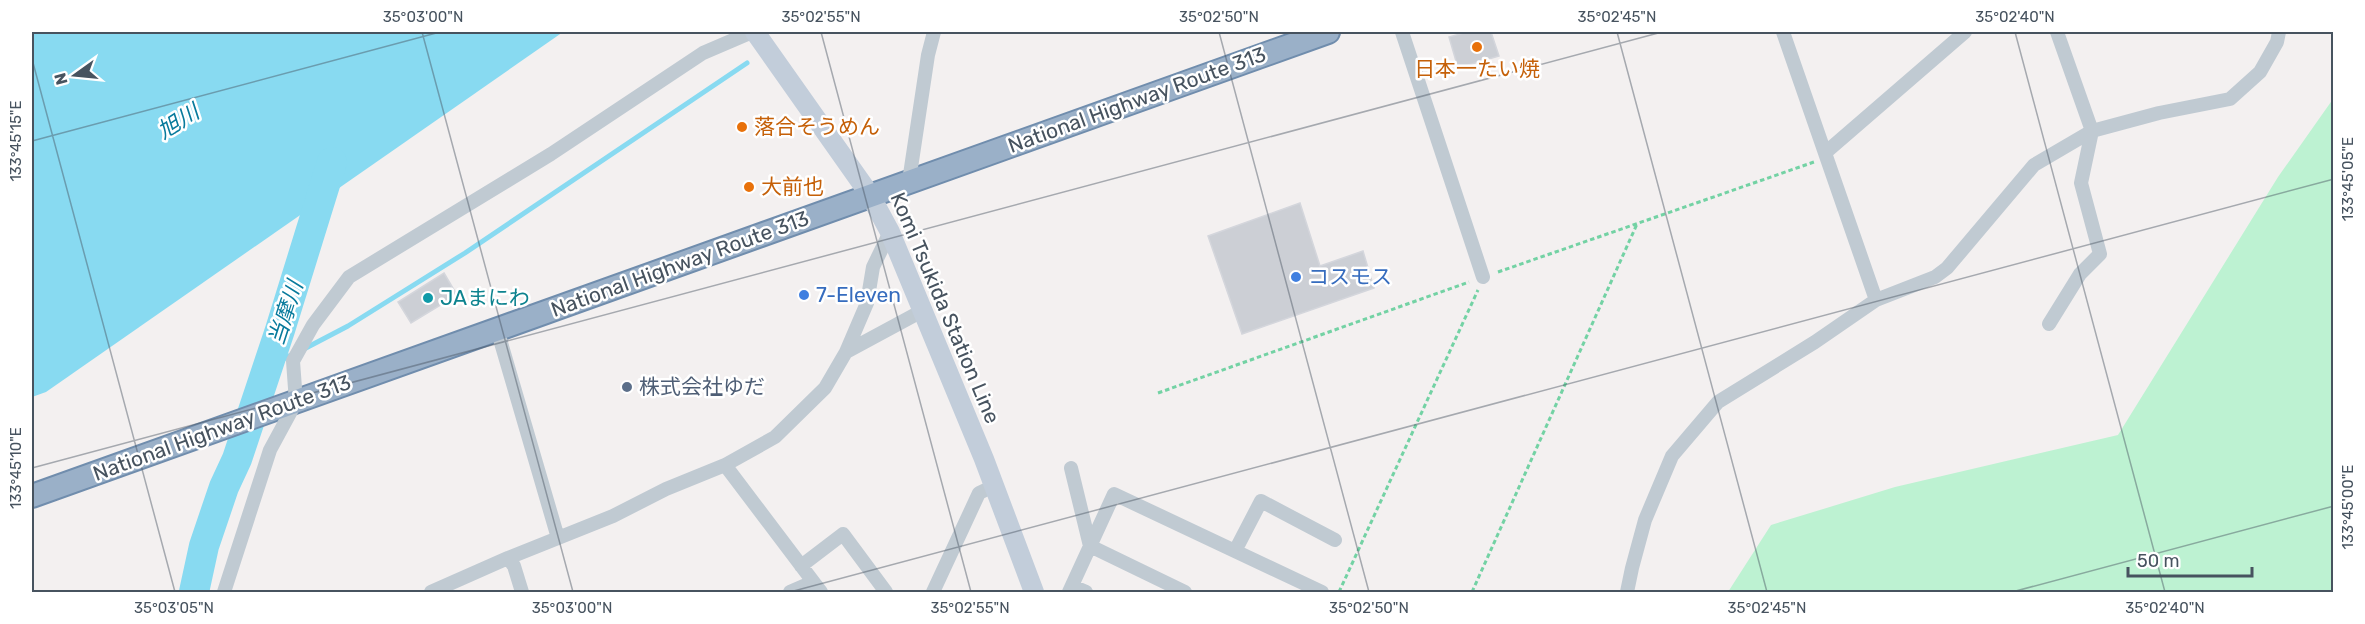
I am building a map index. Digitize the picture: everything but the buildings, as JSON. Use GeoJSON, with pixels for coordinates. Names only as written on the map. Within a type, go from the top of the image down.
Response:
{"type":"FeatureCollection","features":[{"type":"Feature","properties":{"kind":"highway","name":"National Highway Route 313"},"geometry":{"type":"LineString","coordinates":[[32,496],[1328,32]]}},
{"type":"Feature","properties":{"kind":"main road","name":"Komi Tsukida Station Line"},"geometry":{"type":"LineString","coordinates":[[753,32],[870,195],[890,232],[994,486],[1034,592]]}},
{"type":"Feature","properties":{"kind":"street"},"geometry":{"type":"LineString","coordinates":[[224,592],[270,450],[296,402],[293,361],[313,325],[349,277],[551,154],[703,53],[753,32]]}},
{"type":"Feature","properties":{"kind":"street"},"geometry":{"type":"LineString","coordinates":[[909,181],[928,55],[934,32]]}},
{"type":"Feature","properties":{"kind":"street"},"geometry":{"type":"LineString","coordinates":[[1402,32],[1484,277]]}},
{"type":"Feature","properties":{"kind":"street"},"geometry":{"type":"LineString","coordinates":[[1783,32],[1876,300]]}},
{"type":"Feature","properties":{"kind":"street"},"geometry":{"type":"LineString","coordinates":[[1825,153],[1965,32]]}},
{"type":"Feature","properties":{"kind":"street"},"geometry":{"type":"LineString","coordinates":[[2049,324],[2080,274],[2100,254],[2081,183],[2092,131],[2058,32]]}},
{"type":"Feature","properties":{"kind":"street"},"geometry":{"type":"LineString","coordinates":[[1627,592],[1645,520],[1672,456],[1718,402],[1815,342],[1876,300],[1935,278],[1947,268],[2034,165],[2092,131],[2159,113],[2230,99],[2260,72],[2277,42],[2279,32]]}},
{"type":"Feature","properties":{"kind":"street"},"geometry":{"type":"LineString","coordinates":[[430,592],[613,516],[666,489],[725,465],[775,437],[825,388],[846,352],[867,303],[873,267],[890,232]]}},
{"type":"Feature","properties":{"kind":"street"},"geometry":{"type":"LineString","coordinates":[[846,352],[922,311]]}},
{"type":"Feature","properties":{"kind":"street"},"geometry":{"type":"LineString","coordinates":[[497,329],[558,538]]}},
{"type":"Feature","properties":{"kind":"street"},"geometry":{"type":"LineString","coordinates":[[725,465],[817,587],[790,592]]}},
{"type":"Feature","properties":{"kind":"street"},"geometry":{"type":"LineString","coordinates":[[1071,468],[1090,546]]}},
{"type":"Feature","properties":{"kind":"street"},"geometry":{"type":"LineString","coordinates":[[933,592],[979,493],[994,486]]}},
{"type":"Feature","properties":{"kind":"street"},"geometry":{"type":"LineString","coordinates":[[1086,592],[1070,589],[1114,494],[1322,592]]}},
{"type":"Feature","properties":{"kind":"street"},"geometry":{"type":"LineString","coordinates":[[1235,551],[1261,501],[1335,540]]}},
{"type":"Feature","properties":{"kind":"street"},"geometry":{"type":"LineString","coordinates":[[801,566],[843,534],[886,592]]}},
{"type":"Feature","properties":{"kind":"street"},"geometry":{"type":"LineString","coordinates":[[1090,546],[1185,592]]}},
{"type":"Feature","properties":{"kind":"street"},"geometry":{"type":"LineString","coordinates":[[508,558],[514,566],[522,592]]}},
{"type":"Feature","properties":{"kind":"path"},"geometry":{"type":"LineString","coordinates":[[1158,393],[1813,163],[1825,153]]}},
{"type":"Feature","properties":{"kind":"path"},"geometry":{"type":"LineString","coordinates":[[1472,592],[1637,224]]}},
{"type":"Feature","properties":{"kind":"path"},"geometry":{"type":"LineString","coordinates":[[1339,592],[1484,277]]}},
{"type":"Feature","properties":{"kind":"green space"},"geometry":{"type":"Polygon","coordinates":[[[2333,99],[2333,592],[1728,592],[1771,525],[1895,487],[2118,435],[2278,177],[2333,99]]]}},
{"type":"Feature","properties":{"kind":"water","name":"旭川"},"geometry":{"type":"Polygon","coordinates":[[[32,32],[563,32],[46,392],[32,397],[32,32]]]}},
{"type":"Feature","properties":{"kind":"waterway"},"geometry":{"type":"LineString","coordinates":[[304,349],[348,326],[465,253],[747,63]]}},
{"type":"Feature","properties":{"kind":"waterway","name":"当摩川"},"geometry":{"type":"LineString","coordinates":[[194,592],[204,546],[224,487],[237,459],[332,162]]}},
{"type":"Feature","properties":{"kind":"waterway"},"geometry":{"type":"LineString","coordinates":[[268,367],[293,354]]}},
{"type":"Feature","properties":{"kind":"place","name":"日本一たい焼"},"geometry":{"type":"Point","coordinates":[1477,47]}},
{"type":"Feature","properties":{"kind":"place","name":"落合そうめん"},"geometry":{"type":"Point","coordinates":[742,127]}},
{"type":"Feature","properties":{"kind":"place","name":"大前也"},"geometry":{"type":"Point","coordinates":[749,187]}},
{"type":"Feature","properties":{"kind":"place","name":"コスモス"},"geometry":{"type":"Point","coordinates":[1296,277]}},
{"type":"Feature","properties":{"kind":"place","name":"7-Eleven"},"geometry":{"type":"Point","coordinates":[804,295]}},
{"type":"Feature","properties":{"kind":"place","name":"JAまにわ"},"geometry":{"type":"Point","coordinates":[428,298]}},
{"type":"Feature","properties":{"kind":"place","name":"株式会社ゆだ"},"geometry":{"type":"Point","coordinates":[627,387]}}]}
